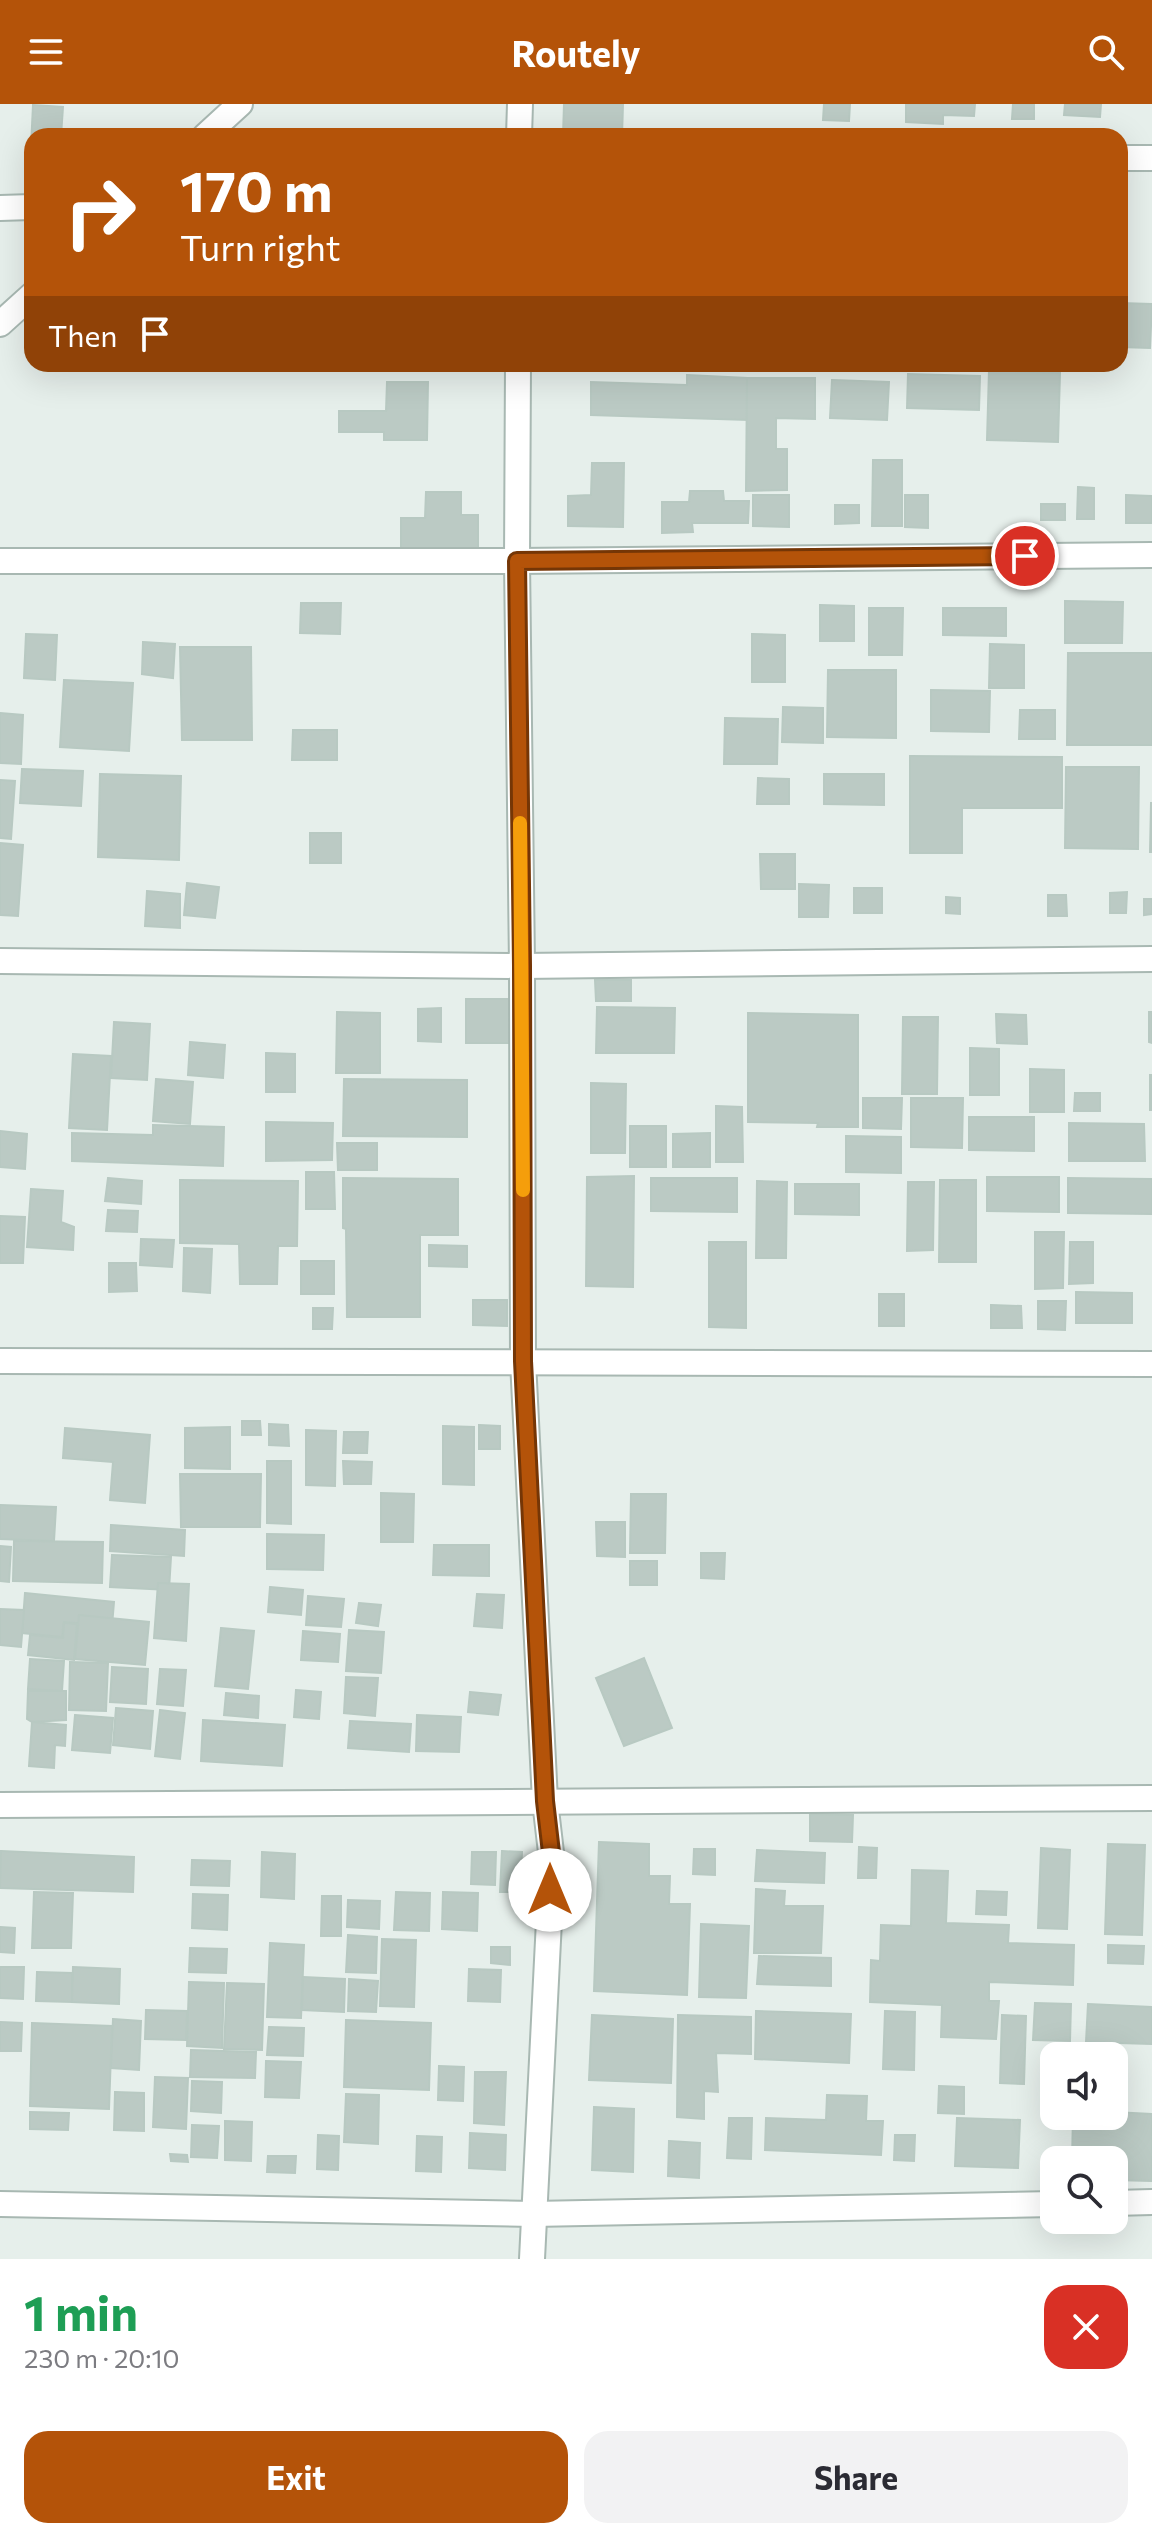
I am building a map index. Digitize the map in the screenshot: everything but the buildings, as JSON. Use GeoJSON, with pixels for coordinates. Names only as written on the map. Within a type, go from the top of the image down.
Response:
{"type":"FeatureCollection","features":[{"type":"Feature","properties":{"kind":"street"},"geometry":{"type":"LineString","coordinates":[[214,128],[240,104]]}},
{"type":"Feature","properties":{"kind":"street"},"geometry":{"type":"LineString","coordinates":[[519,128],[520,104]]}},
{"type":"Feature","properties":{"kind":"street"},"geometry":{"type":"LineString","coordinates":[[1128,158],[1152,158]]}},
{"type":"Feature","properties":{"kind":"street"},"geometry":{"type":"LineString","coordinates":[[0,208],[24,207]]}},
{"type":"Feature","properties":{"kind":"street"},"geometry":{"type":"LineString","coordinates":[[0,324],[24,302]]}},
{"type":"Feature","properties":{"kind":"street"},"geometry":{"type":"LineString","coordinates":[[518,372],[523,1361],[545,1801],[552,1861],[532,2259]]}},
{"type":"Feature","properties":{"kind":"street"},"geometry":{"type":"LineString","coordinates":[[0,561],[517,561],[1152,555]]}},
{"type":"Feature","properties":{"kind":"street"},"geometry":{"type":"LineString","coordinates":[[0,961],[522,966],[1152,959]]}},
{"type":"Feature","properties":{"kind":"street"},"geometry":{"type":"LineString","coordinates":[[0,1361],[1152,1364]]}},
{"type":"Feature","properties":{"kind":"street"},"geometry":{"type":"LineString","coordinates":[[0,1805],[1152,1798]]}},
{"type":"Feature","properties":{"kind":"street"},"geometry":{"type":"LineString","coordinates":[[1128,2203],[1152,2202]]}},
{"type":"Feature","properties":{"kind":"street"},"geometry":{"type":"LineString","coordinates":[[0,2204],[533,2214],[1040,2204]]}},
{"type":"Feature","properties":{"kind":"slow traffic"},"geometry":{"type":"LineString","coordinates":[[520,823],[523,1190]]}},
{"type":"Feature","properties":{"kind":"route"},"geometry":{"type":"LineString","coordinates":[[550,1890],[552,1861],[545,1801],[523,1361],[517,561],[1025,556]]}}]}
